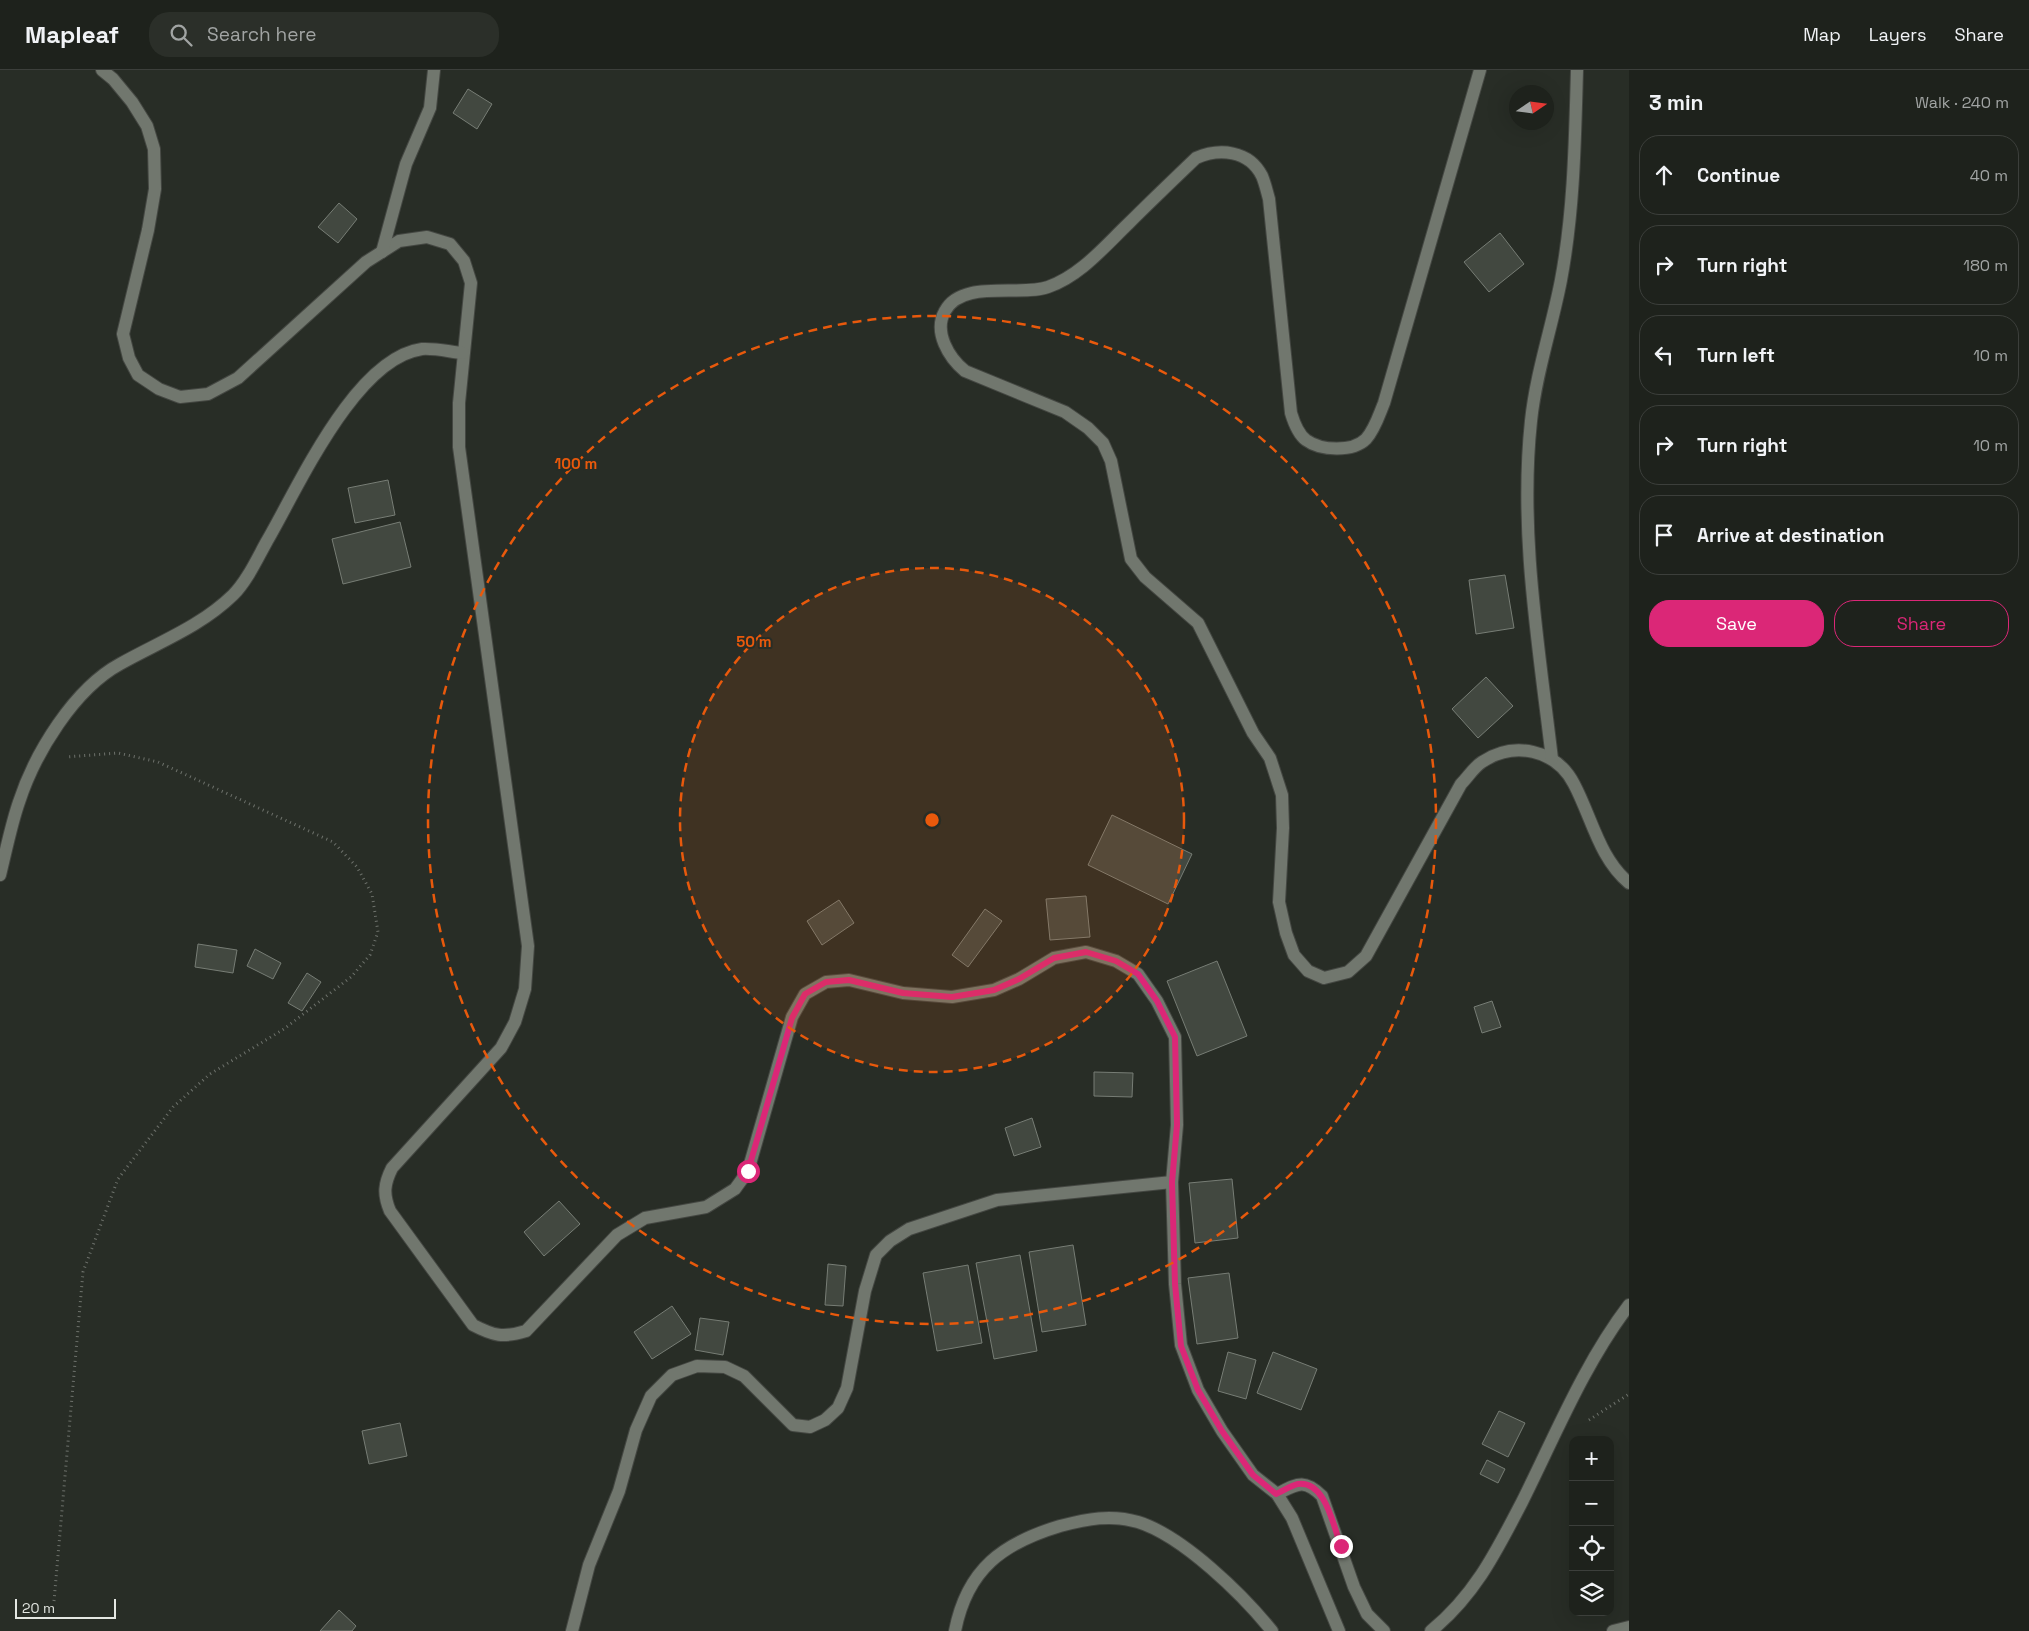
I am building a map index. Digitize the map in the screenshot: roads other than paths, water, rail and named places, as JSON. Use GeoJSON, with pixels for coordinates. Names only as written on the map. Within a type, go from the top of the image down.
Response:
{"type":"FeatureCollection","features":[{"type":"Feature","properties":{"kind":"street"},"geometry":{"type":"LineString","coordinates":[[102,70],[113,79],[132,102],[147,126],[154,149],[155,189],[150,222],[123,334],[129,358],[138,375],[159,389],[180,397],[208,394],[238,378],[366,262],[399,241],[427,237],[450,244],[464,261],[471,283],[459,403],[459,447],[528,946],[525,989],[514,1022],[501,1048],[392,1168],[385,1182],[384,1197],[390,1210],[473,1325],[489,1334],[508,1336],[526,1330],[617,1234],[645,1218],[706,1206],[735,1189],[748,1171],[792,1018],[805,994],[826,982],[849,980],[903,993],[952,997],[994,990],[1019,979],[1054,958],[1086,952],[1116,961],[1138,974],[1157,1001],[1175,1037],[1177,1125],[1172,1182],[1175,1284],[1181,1346],[1198,1390],[1222,1431],[1253,1475],[1276,1494],[1292,1518],[1339,1631]]}},
{"type":"Feature","properties":{"kind":"street"},"geometry":{"type":"LineString","coordinates":[[382,252],[406,164],[430,108],[434,70]]}},
{"type":"Feature","properties":{"kind":"street"},"geometry":{"type":"LineString","coordinates":[[1480,70],[1384,403],[1376,423],[1365,440],[1347,448],[1322,447],[1306,440],[1297,429],[1291,413],[1269,199],[1262,175],[1248,158],[1228,152],[1210,152],[1196,158],[1096,255],[1070,276],[1047,287],[1020,291],[979,291],[960,297],[945,310],[941,323],[944,346],[953,361],[965,371],[1065,412],[1088,428],[1103,443],[1111,461],[1131,559],[1145,577],[1198,623],[1253,733],[1270,758],[1282,796],[1283,828],[1279,902],[1294,955],[1308,971],[1324,978],[1348,972],[1366,956],[1461,784],[1481,762],[1506,751],[1528,749],[1552,759],[1573,782],[1605,855],[1617,873],[1629,883]]}},
{"type":"Feature","properties":{"kind":"street"},"geometry":{"type":"LineString","coordinates":[[1552,759],[1529,558],[1528,473],[1531,419],[1561,281],[1569,229],[1577,70]]}},
{"type":"Feature","properties":{"kind":"street"},"geometry":{"type":"LineString","coordinates":[[0,875],[19,801],[38,760],[68,712],[89,686],[119,664],[200,623],[234,594],[253,566],[335,421],[376,372],[395,359],[422,349],[463,353]]}},
{"type":"Feature","properties":{"kind":"street"},"geometry":{"type":"LineString","coordinates":[[572,1631],[590,1565],[619,1491],[636,1430],[651,1396],[672,1375],[697,1366],[724,1368],[744,1376],[793,1425],[810,1427],[825,1420],[838,1408],[847,1388],[865,1291],[876,1255],[890,1241],[909,1229],[997,1200],[1172,1182]]}},
{"type":"Feature","properties":{"kind":"street"},"geometry":{"type":"LineString","coordinates":[[1430,1631],[1451,1614],[1490,1564],[1580,1385],[1629,1305]]}},
{"type":"Feature","properties":{"kind":"street"},"geometry":{"type":"LineString","coordinates":[[1276,1494],[1298,1484],[1311,1486],[1322,1496],[1354,1587],[1367,1614],[1384,1631]]}},
{"type":"Feature","properties":{"kind":"street"},"geometry":{"type":"LineString","coordinates":[[955,1631],[968,1591],[991,1562],[1017,1541],[1089,1518],[1138,1522],[1161,1533],[1184,1548],[1221,1579],[1252,1607],[1272,1631]]}},
{"type":"Feature","properties":{"kind":"street"},"geometry":{"type":"LineString","coordinates":[[1613,1631],[1629,1627]]}}]}
